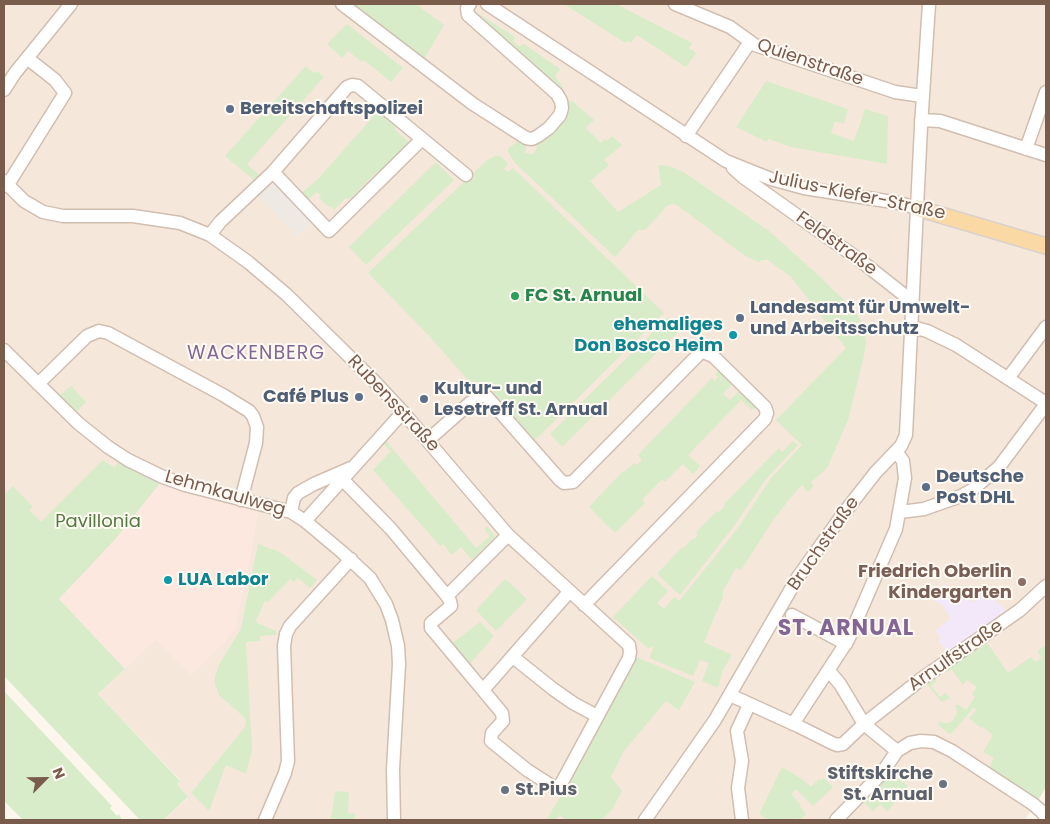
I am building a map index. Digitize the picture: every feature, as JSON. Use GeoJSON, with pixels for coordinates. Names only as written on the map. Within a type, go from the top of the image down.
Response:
{"type":"FeatureCollection","features":[{"type":"Feature","properties":{"kind":"main road","name":"Julius-Kiefer-Straße"},"geometry":{"type":"LineString","coordinates":[[917,208],[1046,246]]}},
{"type":"Feature","properties":{"kind":"street"},"geometry":{"type":"LineString","coordinates":[[4,90],[26,58],[71,4]]}},
{"type":"Feature","properties":{"kind":"street"},"geometry":{"type":"LineString","coordinates":[[342,4],[473,104],[526,138],[531,144],[560,115],[562,108],[560,100],[557,94],[468,15],[467,8],[470,4]]}},
{"type":"Feature","properties":{"kind":"street","name":"Julius-Kiefer-Straße"},"geometry":{"type":"LineString","coordinates":[[487,4],[726,161],[779,182],[804,188],[899,203],[917,208]]}},
{"type":"Feature","properties":{"kind":"street","name":"Quienstraße"},"geometry":{"type":"LineString","coordinates":[[675,4],[730,27],[755,45],[895,92],[922,96]]}},
{"type":"Feature","properties":{"kind":"street","name":"Bruchstraße"},"geometry":{"type":"LineString","coordinates":[[645,820],[710,728],[808,563],[843,514],[901,446],[906,435],[914,302],[922,96],[929,4]]}},
{"type":"Feature","properties":{"kind":"street"},"geometry":{"type":"LineString","coordinates":[[686,136],[750,42]]}},
{"type":"Feature","properties":{"kind":"street","name":"Rubensstraße"},"geometry":{"type":"LineString","coordinates":[[26,58],[55,80],[65,94],[6,184],[24,202],[35,209],[52,215],[148,217],[180,223],[198,229],[210,235],[248,262],[287,295],[334,339],[403,412],[508,535],[629,645],[629,658],[597,716]]}},
{"type":"Feature","properties":{"kind":"street"},"geometry":{"type":"LineString","coordinates":[[210,235],[220,222],[273,172],[347,88],[352,85],[358,86],[466,175]]}},
{"type":"Feature","properties":{"kind":"street"},"geometry":{"type":"LineString","coordinates":[[1026,149],[1046,92]]}},
{"type":"Feature","properties":{"kind":"street"},"geometry":{"type":"LineString","coordinates":[[921,120],[940,121],[1046,155]]}},
{"type":"Feature","properties":{"kind":"street"},"geometry":{"type":"LineString","coordinates":[[273,172],[329,230],[422,139]]}},
{"type":"Feature","properties":{"kind":"street","name":"Julius-Kiefer-Straße"},"geometry":{"type":"LineString","coordinates":[[726,161],[743,177],[772,198]]}},
{"type":"Feature","properties":{"kind":"street"},"geometry":{"type":"LineString","coordinates":[[772,198],[779,182]]}},
{"type":"Feature","properties":{"kind":"street","name":"Feldstraße"},"geometry":{"type":"LineString","coordinates":[[772,198],[861,261],[914,302]]}},
{"type":"Feature","properties":{"kind":"street"},"geometry":{"type":"LineString","coordinates":[[900,512],[924,509],[961,496],[972,490],[999,467],[1046,403],[1009,377],[961,348],[934,334],[912,327]]}},
{"type":"Feature","properties":{"kind":"street"},"geometry":{"type":"LineString","coordinates":[[1009,377],[1046,327]]}},
{"type":"Feature","properties":{"kind":"street"},"geometry":{"type":"LineString","coordinates":[[38,384],[87,336],[99,331],[108,333],[212,388],[249,411],[257,427],[256,443],[240,500]]}},
{"type":"Feature","properties":{"kind":"street","name":"Lehmkaulweg"},"geometry":{"type":"LineString","coordinates":[[4,350],[86,431],[128,460],[175,482],[291,512],[306,521],[351,559],[370,578],[380,592],[392,620],[398,646],[394,820]]}},
{"type":"Feature","properties":{"kind":"street"},"geometry":{"type":"LineString","coordinates":[[428,440],[483,395],[488,397],[564,483],[573,482],[703,352],[713,356],[765,407],[767,413],[765,419],[584,605]]}},
{"type":"Feature","properties":{"kind":"street"},"geometry":{"type":"LineString","coordinates":[[306,521],[403,412]]}},
{"type":"Feature","properties":{"kind":"street"},"geometry":{"type":"LineString","coordinates":[[730,695],[793,724],[846,644],[896,530],[905,472],[901,455],[896,451]]}},
{"type":"Feature","properties":{"kind":"street"},"geometry":{"type":"LineString","coordinates":[[291,512],[294,498],[298,493],[341,471],[354,467]]}},
{"type":"Feature","properties":{"kind":"street"},"geometry":{"type":"LineString","coordinates":[[342,480],[391,529],[447,596],[451,606],[431,624],[432,628],[502,713],[502,721],[492,733],[491,741],[521,765],[552,786],[557,787],[561,784],[597,716],[573,704],[513,657]]}},
{"type":"Feature","properties":{"kind":"street"},"geometry":{"type":"LineString","coordinates":[[447,596],[508,535]]}},
{"type":"Feature","properties":{"kind":"street"},"geometry":{"type":"LineString","coordinates":[[265,820],[285,773],[288,761],[284,646],[286,634],[290,626],[351,559]]}},
{"type":"Feature","properties":{"kind":"street","name":"Arnulfstraße"},"geometry":{"type":"LineString","coordinates":[[793,724],[837,745],[843,744],[864,724],[938,667],[1020,610],[1046,586]]}},
{"type":"Feature","properties":{"kind":"street"},"geometry":{"type":"LineString","coordinates":[[483,690],[569,592]]}},
{"type":"Feature","properties":{"kind":"street"},"geometry":{"type":"LineString","coordinates":[[792,615],[846,644]]}},
{"type":"Feature","properties":{"kind":"street"},"geometry":{"type":"LineString","coordinates":[[829,671],[840,684],[864,724],[897,751]]}},
{"type":"Feature","properties":{"kind":"street"},"geometry":{"type":"LineString","coordinates":[[742,820],[738,788],[742,761],[737,731],[749,705]]}},
{"type":"Feature","properties":{"kind":"street"},"geometry":{"type":"LineString","coordinates":[[836,820],[882,773],[897,751],[903,746],[916,741],[940,744],[1033,804],[1046,817]]}},
{"type":"Feature","properties":{"kind":"shaded area"},"geometry":{"type":"Polygon","coordinates":[[[4,4],[1046,4],[1046,787],[1025,820],[163,820],[188,798],[177,784],[180,780],[98,694],[125,669],[59,599],[68,589],[46,575],[25,542],[4,501],[4,4]]]}},
{"type":"Feature","properties":{"kind":"shaded area"},"geometry":{"type":"Polygon","coordinates":[[[275,178],[314,220],[297,237],[257,195],[275,178]]]}},
{"type":"Feature","properties":{"kind":"shaded area"},"geometry":{"type":"Polygon","coordinates":[[[160,483],[258,511],[235,630],[191,675],[156,639],[125,669],[59,599],[117,537],[160,483]]]}},
{"type":"Feature","properties":{"kind":"shaded area"},"geometry":{"type":"Polygon","coordinates":[[[944,584],[972,602],[979,599],[984,589],[1007,612],[948,653],[938,640],[941,638],[935,631],[951,618],[941,604],[933,600],[944,584]]]}},
{"type":"Feature","properties":{"kind":"green space"},"geometry":{"type":"Polygon","coordinates":[[[354,4],[416,4],[444,25],[422,63],[352,7],[354,4]]]}},
{"type":"Feature","properties":{"kind":"green space"},"geometry":{"type":"Polygon","coordinates":[[[564,4],[616,4],[692,43],[689,48],[696,53],[686,67],[637,35],[631,43],[627,41],[625,43],[564,4]]]}},
{"type":"Feature","properties":{"kind":"green space"},"geometry":{"type":"Polygon","coordinates":[[[474,11],[515,37],[513,42],[519,46],[524,44],[560,69],[555,76],[564,89],[561,95],[472,12],[474,11]]]}},
{"type":"Feature","properties":{"kind":"green space"},"geometry":{"type":"Polygon","coordinates":[[[347,24],[403,68],[391,82],[364,60],[362,62],[348,51],[342,58],[327,44],[347,24]]]}},
{"type":"Feature","properties":{"kind":"green space"},"geometry":{"type":"Polygon","coordinates":[[[306,66],[314,73],[317,71],[324,77],[247,164],[259,175],[254,180],[225,156],[306,66]]]}},
{"type":"Feature","properties":{"kind":"green space"},"geometry":{"type":"Polygon","coordinates":[[[766,81],[848,109],[844,124],[835,121],[831,133],[854,141],[865,109],[888,116],[887,164],[791,147],[768,139],[767,142],[736,127],[766,81]]]}},
{"type":"Feature","properties":{"kind":"green space"},"geometry":{"type":"Polygon","coordinates":[[[571,100],[594,120],[586,128],[601,143],[605,139],[607,141],[612,136],[622,145],[604,160],[609,165],[590,181],[618,212],[661,185],[658,165],[670,166],[685,173],[769,231],[854,310],[861,321],[864,333],[866,342],[864,356],[848,420],[827,468],[811,482],[814,486],[808,492],[802,485],[791,497],[774,519],[741,570],[736,568],[723,591],[723,597],[704,642],[732,655],[723,670],[718,688],[702,681],[709,663],[700,660],[693,676],[649,658],[654,646],[648,648],[613,617],[652,576],[668,591],[657,603],[664,609],[674,597],[679,601],[738,528],[771,478],[802,445],[776,420],[846,348],[791,277],[768,260],[758,262],[744,255],[677,205],[667,206],[645,230],[638,230],[615,257],[515,163],[508,152],[508,149],[520,139],[527,142],[525,153],[533,154],[538,141],[548,135],[569,112],[568,102],[571,100]]]}},
{"type":"Feature","properties":{"kind":"green space"},"geometry":{"type":"Polygon","coordinates":[[[379,110],[395,123],[395,130],[410,143],[382,172],[377,172],[350,199],[346,198],[334,210],[319,198],[321,196],[317,192],[307,201],[300,194],[317,180],[379,110]]]}},
{"type":"Feature","properties":{"kind":"green space"},"geometry":{"type":"Polygon","coordinates":[[[495,156],[501,156],[508,164],[504,169],[508,172],[513,168],[664,313],[535,440],[485,383],[477,390],[431,338],[368,273],[486,161],[495,156]]]}},
{"type":"Feature","properties":{"kind":"green space"},"geometry":{"type":"Polygon","coordinates":[[[436,162],[454,180],[366,265],[349,247],[436,162]]]}},
{"type":"Feature","properties":{"kind":"green space"},"geometry":{"type":"Polygon","coordinates":[[[668,317],[680,330],[562,447],[550,434],[668,317]]]}},
{"type":"Feature","properties":{"kind":"green space"},"geometry":{"type":"Polygon","coordinates":[[[719,370],[733,383],[723,394],[730,400],[739,391],[756,407],[752,410],[741,400],[688,455],[700,466],[693,474],[683,464],[665,482],[662,479],[642,500],[645,503],[615,533],[589,507],[623,471],[634,463],[637,465],[642,460],[638,455],[712,378],[715,381],[718,377],[715,374],[719,370]]]}},
{"type":"Feature","properties":{"kind":"green space"},"geometry":{"type":"Polygon","coordinates":[[[71,386],[86,402],[75,413],[59,396],[71,386]]]}},
{"type":"Feature","properties":{"kind":"green space"},"geometry":{"type":"Polygon","coordinates":[[[386,441],[476,548],[490,536],[484,529],[487,526],[495,537],[472,560],[461,547],[452,555],[443,544],[440,546],[373,470],[391,451],[384,444],[386,441]]]}},
{"type":"Feature","properties":{"kind":"green space"},"geometry":{"type":"Polygon","coordinates":[[[793,441],[798,445],[766,479],[734,526],[680,595],[657,574],[681,548],[698,535],[696,532],[717,511],[719,512],[725,506],[724,504],[779,448],[782,452],[793,441]]]}},
{"type":"Feature","properties":{"kind":"green space","name":"Pavillonia"},"geometry":{"type":"Polygon","coordinates":[[[103,460],[114,468],[118,462],[160,483],[117,537],[59,599],[125,669],[98,694],[180,781],[177,784],[188,797],[163,820],[140,820],[4,676],[4,495],[13,486],[33,507],[29,510],[41,522],[103,460]]]}},
{"type":"Feature","properties":{"kind":"green space"},"geometry":{"type":"Polygon","coordinates":[[[258,544],[280,552],[317,580],[310,588],[298,578],[294,582],[290,579],[268,602],[265,601],[255,622],[276,631],[276,635],[260,636],[260,641],[246,642],[252,749],[246,774],[226,765],[209,811],[191,793],[245,727],[246,721],[244,717],[219,695],[215,684],[215,676],[220,663],[241,629],[258,544]]]}},
{"type":"Feature","properties":{"kind":"green space"},"geometry":{"type":"Polygon","coordinates":[[[505,579],[527,599],[496,631],[476,610],[505,579]]]}},
{"type":"Feature","properties":{"kind":"green space"},"geometry":{"type":"Polygon","coordinates":[[[480,622],[494,636],[469,665],[451,644],[480,622]]]}},
{"type":"Feature","properties":{"kind":"green space"},"geometry":{"type":"Polygon","coordinates":[[[985,640],[1008,673],[1031,657],[1035,662],[1042,658],[1037,651],[1046,645],[1046,787],[1037,802],[990,771],[989,767],[994,758],[983,752],[993,735],[969,718],[976,710],[974,707],[953,732],[949,734],[938,724],[940,722],[948,723],[953,721],[957,712],[955,705],[959,705],[966,710],[975,697],[972,694],[977,687],[967,680],[963,685],[952,670],[947,672],[945,670],[935,677],[937,681],[931,686],[940,697],[945,693],[950,698],[942,702],[926,683],[985,640]]]}},
{"type":"Feature","properties":{"kind":"green space"},"geometry":{"type":"Polygon","coordinates":[[[636,657],[695,682],[679,710],[666,701],[624,751],[611,777],[622,791],[613,808],[602,820],[566,820],[560,815],[555,820],[546,820],[579,766],[636,657]]]}},
{"type":"Feature","properties":{"kind":"green space"},"geometry":{"type":"Polygon","coordinates":[[[4,691],[112,806],[110,808],[117,816],[119,814],[122,820],[23,820],[4,801],[4,691]]]}},
{"type":"Feature","properties":{"kind":"green space"},"geometry":{"type":"Polygon","coordinates":[[[782,767],[811,787],[819,779],[824,778],[833,787],[813,806],[796,789],[791,794],[806,814],[800,820],[795,818],[792,820],[769,820],[759,814],[782,767]]]}},
{"type":"Feature","properties":{"kind":"green space"},"geometry":{"type":"Polygon","coordinates":[[[890,771],[908,786],[888,811],[880,805],[873,811],[862,800],[890,771]]]}},
{"type":"Feature","properties":{"kind":"green space"},"geometry":{"type":"Polygon","coordinates":[[[335,791],[349,792],[348,813],[355,814],[354,820],[331,820],[335,791]]]}},
{"type":"Feature","properties":{"kind":"place","name":"Bereitschaftspolizei"},"geometry":{"type":"Point","coordinates":[230,109]}},
{"type":"Feature","properties":{"kind":"place","name":"FC St. Arnual"},"geometry":{"type":"Point","coordinates":[515,296]}},
{"type":"Feature","properties":{"kind":"place","name":"Landesamt für Umwelt- und Arbeitsschutz"},"geometry":{"type":"Point","coordinates":[740,318]}},
{"type":"Feature","properties":{"kind":"place","name":"ehemaliges Don Bosco Heim"},"geometry":{"type":"Point","coordinates":[733,335]}},
{"type":"Feature","properties":{"kind":"place","name":"Café Plus"},"geometry":{"type":"Point","coordinates":[359,397]}},
{"type":"Feature","properties":{"kind":"place","name":"Kultur- und Lesetreff St. Arnual"},"geometry":{"type":"Point","coordinates":[424,399]}},
{"type":"Feature","properties":{"kind":"place","name":"Deutsche Post DHL"},"geometry":{"type":"Point","coordinates":[926,487]}},
{"type":"Feature","properties":{"kind":"place","name":"LUA Labor"},"geometry":{"type":"Point","coordinates":[168,580]}},
{"type":"Feature","properties":{"kind":"place","name":"Friedrich Oberlin Kindergarten"},"geometry":{"type":"Point","coordinates":[1022,582]}},
{"type":"Feature","properties":{"kind":"place","name":"Stiftskirche St. Arnual"},"geometry":{"type":"Point","coordinates":[943,784]}},
{"type":"Feature","properties":{"kind":"place","name":"St.Pius"},"geometry":{"type":"Point","coordinates":[505,790]}},
{"type":"Feature","properties":{"kind":"district","name":"WACKENBERG"},"geometry":{"type":"Point","coordinates":[256,354]}},
{"type":"Feature","properties":{"kind":"district","name":"ST. ARNUAL"},"geometry":{"type":"Point","coordinates":[846,629]}}]}
